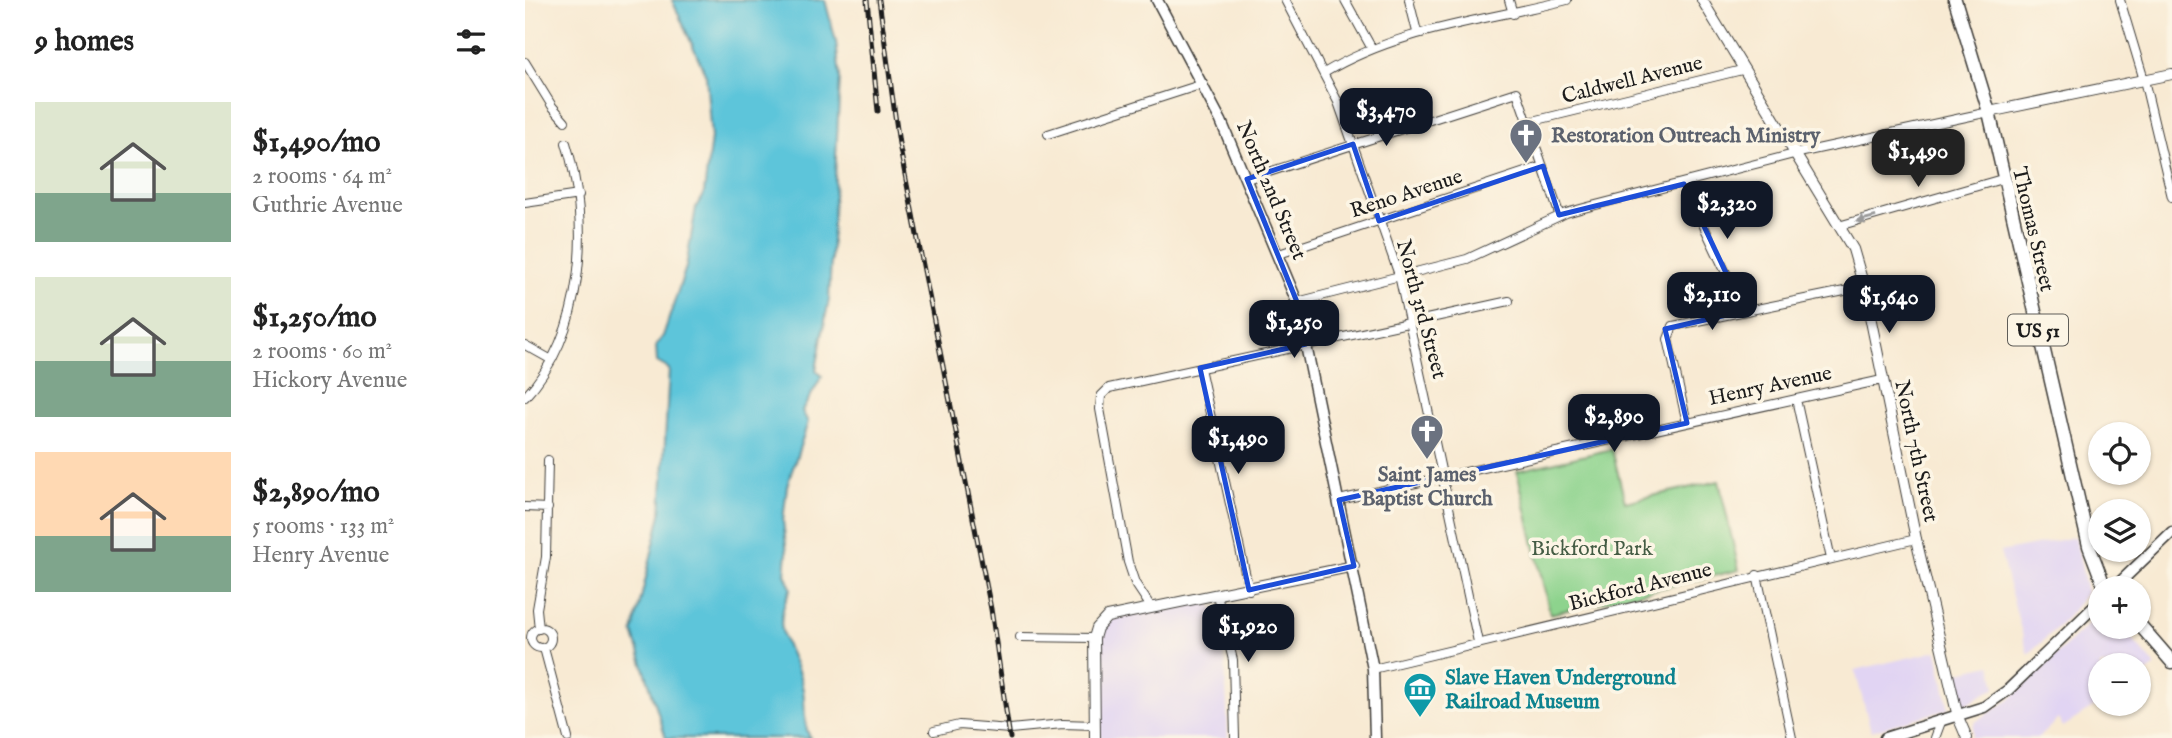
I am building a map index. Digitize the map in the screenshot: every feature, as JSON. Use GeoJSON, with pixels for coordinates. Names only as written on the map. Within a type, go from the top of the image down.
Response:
{"type":"FeatureCollection","features":[{"type":"Feature","properties":{"kind":"main road","name":"North 2nd Street"},"geometry":{"type":"LineString","coordinates":[[1157,0],[1203,84],[1247,179],[1297,302],[1354,566],[1373,668],[1375,738]]}},
{"type":"Feature","properties":{"kind":"main road","name":"Thomas Street"},"geometry":{"type":"LineString","coordinates":[[1955,0],[1989,112],[2002,179],[2089,546],[2100,576]]}},
{"type":"Feature","properties":{"kind":"main road"},"geometry":{"type":"LineString","coordinates":[[2126,576],[2172,532]]}},
{"type":"Feature","properties":{"kind":"main road"},"geometry":{"type":"LineString","coordinates":[[1885,738],[1985,707],[2008,690],[2088,613]]}},
{"type":"Feature","properties":{"kind":"main road"},"geometry":{"type":"LineString","coordinates":[[2151,638],[2172,662]]}},
{"type":"Feature","properties":{"kind":"street","name":"North 3rd Street"},"geometry":{"type":"LineString","coordinates":[[1285,0],[1324,73],[1353,144],[1399,275],[1478,642]]}},
{"type":"Feature","properties":{"kind":"street"},"geometry":{"type":"LineString","coordinates":[[1345,0],[1371,47]]}},
{"type":"Feature","properties":{"kind":"street"},"geometry":{"type":"LineString","coordinates":[[1409,0],[1417,32]]}},
{"type":"Feature","properties":{"kind":"street"},"geometry":{"type":"LineString","coordinates":[[1509,0],[1513,14]]}},
{"type":"Feature","properties":{"kind":"street"},"geometry":{"type":"LineString","coordinates":[[1324,73],[1371,47],[1417,32],[1513,14],[1567,0]]}},
{"type":"Feature","properties":{"kind":"street","name":"North 7th Street"},"geometry":{"type":"LineString","coordinates":[[1702,0],[1794,154],[1842,225],[1853,249],[1864,287],[1916,539],[1958,717],[1967,738]]}},
{"type":"Feature","properties":{"kind":"street"},"geometry":{"type":"LineString","coordinates":[[2120,0],[2144,80],[2172,197]]}},
{"type":"Feature","properties":{"kind":"street"},"geometry":{"type":"LineString","coordinates":[[525,62],[552,106],[565,121]]}},
{"type":"Feature","properties":{"kind":"street","name":"Caldwell Avenue"},"geometry":{"type":"LineString","coordinates":[[1529,122],[1742,70]]}},
{"type":"Feature","properties":{"kind":"street"},"geometry":{"type":"LineString","coordinates":[[1297,302],[1467,259],[1560,216],[1794,154],[2172,74]]}},
{"type":"Feature","properties":{"kind":"street"},"geometry":{"type":"LineString","coordinates":[[1048,134],[1203,84]]}},
{"type":"Feature","properties":{"kind":"street"},"geometry":{"type":"LineString","coordinates":[[1247,179],[1517,92],[1560,216]]}},
{"type":"Feature","properties":{"kind":"street"},"geometry":{"type":"LineString","coordinates":[[525,397],[550,359],[564,329],[578,273],[579,195],[566,142]]}},
{"type":"Feature","properties":{"kind":"street","name":"Reno Avenue"},"geometry":{"type":"LineString","coordinates":[[1279,254],[1543,166]]}},
{"type":"Feature","properties":{"kind":"street"},"geometry":{"type":"LineString","coordinates":[[1842,225],[2002,179]]}},
{"type":"Feature","properties":{"kind":"street"},"geometry":{"type":"LineString","coordinates":[[1684,184],[1744,311]]}},
{"type":"Feature","properties":{"kind":"street"},"geometry":{"type":"LineString","coordinates":[[525,203],[579,195]]}},
{"type":"Feature","properties":{"kind":"street"},"geometry":{"type":"LineString","coordinates":[[1687,423],[1668,338],[1673,326],[1864,287]]}},
{"type":"Feature","properties":{"kind":"street"},"geometry":{"type":"LineString","coordinates":[[1151,607],[1135,583],[1128,562],[1100,409],[1101,396],[1109,388],[1509,301]]}},
{"type":"Feature","properties":{"kind":"street"},"geometry":{"type":"LineString","coordinates":[[525,345],[550,359]]}},
{"type":"Feature","properties":{"kind":"street"},"geometry":{"type":"LineString","coordinates":[[1200,368],[1249,590]]}},
{"type":"Feature","properties":{"kind":"street","name":"Henry Avenue"},"geometry":{"type":"LineString","coordinates":[[1339,500],[1882,380]]}},
{"type":"Feature","properties":{"kind":"street"},"geometry":{"type":"LineString","coordinates":[[1796,399],[1831,559]]}},
{"type":"Feature","properties":{"kind":"street"},"geometry":{"type":"LineString","coordinates":[[539,629],[537,610],[545,559],[548,460]]}},
{"type":"Feature","properties":{"kind":"street"},"geometry":{"type":"LineString","coordinates":[[525,507],[548,508]]}},
{"type":"Feature","properties":{"kind":"street","name":"Bickford Avenue"},"geometry":{"type":"LineString","coordinates":[[1373,668],[1916,539]]}},
{"type":"Feature","properties":{"kind":"street"},"geometry":{"type":"LineString","coordinates":[[1095,738],[1094,638],[1097,628],[1107,617],[1249,590],[1354,566]]}},
{"type":"Feature","properties":{"kind":"street"},"geometry":{"type":"LineString","coordinates":[[1757,575],[1792,738]]}},
{"type":"Feature","properties":{"kind":"street"},"geometry":{"type":"LineString","coordinates":[[1217,595],[1233,660],[1235,738]]}},
{"type":"Feature","properties":{"kind":"street"},"geometry":{"type":"LineString","coordinates":[[539,629],[547,630],[551,636],[550,643],[544,648],[536,647],[529,641],[539,629]]}},
{"type":"Feature","properties":{"kind":"street"},"geometry":{"type":"LineString","coordinates":[[1020,637],[1094,638]]}},
{"type":"Feature","properties":{"kind":"street"},"geometry":{"type":"LineString","coordinates":[[544,648],[568,738]]}},
{"type":"Feature","properties":{"kind":"street"},"geometry":{"type":"LineString","coordinates":[[1915,730],[1932,738],[1941,722]]}},
{"type":"Feature","properties":{"kind":"street"},"geometry":{"type":"LineString","coordinates":[[934,731],[959,725],[1010,729],[1063,724],[1094,725]]}},
{"type":"Feature","properties":{"kind":"highlighted area"},"geometry":{"type":"Polygon","coordinates":[[[1353,144],[1379,221],[1543,166],[1559,215],[1684,184],[1744,311],[1665,329],[1687,423],[1339,500],[1354,566],[1249,590],[1200,368],[1306,344],[1297,302],[1247,179],[1353,144]]]}},
{"type":"Feature","properties":{"kind":"shaded area"},"geometry":{"type":"Polygon","coordinates":[[[2075,537],[2087,592],[2067,618],[2028,655],[2000,552],[2075,537]]]}},
{"type":"Feature","properties":{"kind":"shaded area"},"geometry":{"type":"Polygon","coordinates":[[[1207,602],[1213,607],[1225,662],[1228,738],[1100,738],[1100,647],[1104,626],[1113,618],[1207,602]]]}},
{"type":"Feature","properties":{"kind":"shaded area"},"geometry":{"type":"Polygon","coordinates":[[[2088,624],[2088,639],[2132,639],[2144,653],[2088,653],[2088,711],[2063,727],[2058,719],[2038,738],[1972,738],[1974,723],[2010,699],[2088,624]]]}},
{"type":"Feature","properties":{"kind":"shaded area"},"geometry":{"type":"Polygon","coordinates":[[[1937,651],[1949,709],[1871,731],[1855,670],[1937,651]]]}},
{"type":"Feature","properties":{"kind":"shaded area"},"geometry":{"type":"Polygon","coordinates":[[[1991,665],[1996,687],[1965,705],[1958,703],[1951,674],[1991,665]]]}},
{"type":"Feature","properties":{"kind":"green space","name":"Bickford Park"},"geometry":{"type":"Polygon","coordinates":[[[1612,449],[1625,502],[1719,481],[1739,570],[1550,614],[1517,471],[1612,449]]]}},
{"type":"Feature","properties":{"kind":"water"},"geometry":{"type":"Polygon","coordinates":[[[672,0],[825,0],[836,42],[840,77],[829,299],[816,370],[822,376],[802,411],[808,422],[787,486],[783,521],[787,553],[785,574],[791,588],[781,619],[782,631],[803,690],[806,726],[810,738],[666,738],[633,632],[661,514],[669,369],[657,362],[656,345],[663,336],[686,267],[696,207],[704,193],[711,138],[706,75],[672,0]]]}},
{"type":"Feature","properties":{"kind":"railway"},"geometry":{"type":"LineString","coordinates":[[867,0],[878,111]]}},
{"type":"Feature","properties":{"kind":"railway"},"geometry":{"type":"LineString","coordinates":[[879,0],[899,144],[991,609],[1010,738]]}},
{"type":"Feature","properties":{"kind":"place","name":"Restoration Outreach Ministry"},"geometry":{"type":"Point","coordinates":[1526,165]}},
{"type":"Feature","properties":{"kind":"place","name":"Saint James Baptist Church"},"geometry":{"type":"Point","coordinates":[1427,461]}},
{"type":"Feature","properties":{"kind":"place","name":"Slave Haven Underground Railroad Museum"},"geometry":{"type":"Point","coordinates":[1420,719]}}]}
